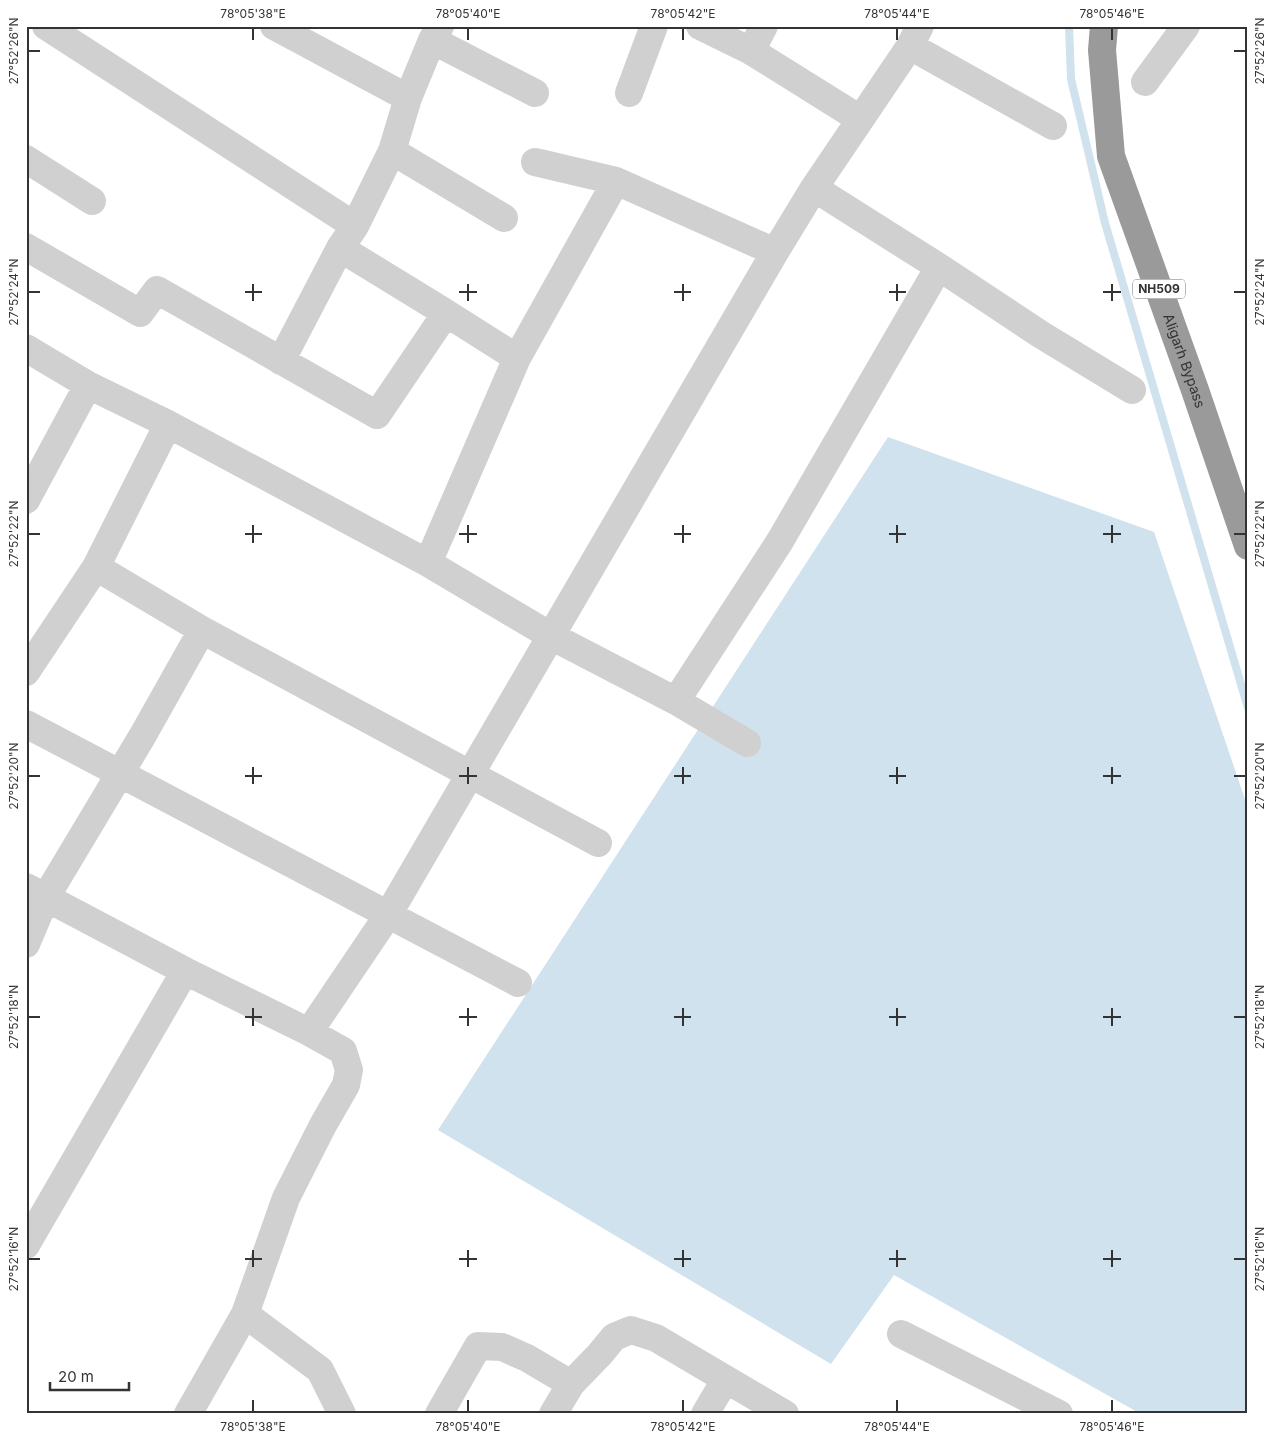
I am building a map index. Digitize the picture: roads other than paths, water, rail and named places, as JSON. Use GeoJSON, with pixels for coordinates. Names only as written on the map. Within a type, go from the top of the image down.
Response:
{"type":"FeatureCollection","features":[{"type":"Feature","properties":{"kind":"highway","name":"Aligarh Bypass"},"geometry":{"type":"LineString","coordinates":[[1104,26],[1102,50],[1111,156],[1195,390],[1248,546]]}},
{"type":"Feature","properties":{"kind":"street"},"geometry":{"type":"LineString","coordinates":[[46,26],[348,237],[446,313],[517,358]]}},
{"type":"Feature","properties":{"kind":"street"},"geometry":{"type":"LineString","coordinates":[[274,26],[408,98]]}},
{"type":"Feature","properties":{"kind":"street"},"geometry":{"type":"LineString","coordinates":[[629,92],[654,26]]}},
{"type":"Feature","properties":{"kind":"street"},"geometry":{"type":"LineString","coordinates":[[700,26],[751,51],[860,120]]}},
{"type":"Feature","properties":{"kind":"street"},"geometry":{"type":"LineString","coordinates":[[751,51],[764,26]]}},
{"type":"Feature","properties":{"kind":"street"},"geometry":{"type":"LineString","coordinates":[[1145,82],[1186,26]]}},
{"type":"Feature","properties":{"kind":"street"},"geometry":{"type":"LineString","coordinates":[[281,361],[392,151],[408,98],[436,33],[535,92]]}},
{"type":"Feature","properties":{"kind":"street"},"geometry":{"type":"LineString","coordinates":[[310,1032],[388,915],[775,252],[814,188],[915,36],[1053,126]]}},
{"type":"Feature","properties":{"kind":"street"},"geometry":{"type":"LineString","coordinates":[[392,151],[504,218]]}},
{"type":"Feature","properties":{"kind":"street"},"geometry":{"type":"LineString","coordinates":[[26,158],[92,201]]}},
{"type":"Feature","properties":{"kind":"street"},"geometry":{"type":"LineString","coordinates":[[535,162],[616,181],[775,252]]}},
{"type":"Feature","properties":{"kind":"street"},"geometry":{"type":"LineString","coordinates":[[428,563],[517,358],[616,181]]}},
{"type":"Feature","properties":{"kind":"street"},"geometry":{"type":"LineString","coordinates":[[814,188],[1040,334],[1132,390]]}},
{"type":"Feature","properties":{"kind":"street"},"geometry":{"type":"LineString","coordinates":[[26,247],[140,313],[157,290],[377,415],[446,313]]}},
{"type":"Feature","properties":{"kind":"street"},"geometry":{"type":"LineString","coordinates":[[676,701],[780,541],[938,267]]}},
{"type":"Feature","properties":{"kind":"street"},"geometry":{"type":"LineString","coordinates":[[26,348],[88,385],[168,424],[428,563],[551,636],[676,701],[747,744]]}},
{"type":"Feature","properties":{"kind":"street"},"geometry":{"type":"LineString","coordinates":[[26,500],[88,385]]}},
{"type":"Feature","properties":{"kind":"street"},"geometry":{"type":"LineString","coordinates":[[26,672],[96,567],[168,424]]}},
{"type":"Feature","properties":{"kind":"street"},"geometry":{"type":"LineString","coordinates":[[96,567],[202,630],[598,844]]}},
{"type":"Feature","properties":{"kind":"street"},"geometry":{"type":"LineString","coordinates":[[26,944],[36,892],[119,773],[143,735],[202,630]]}},
{"type":"Feature","properties":{"kind":"street"},"geometry":{"type":"LineString","coordinates":[[26,724],[518,984]]}},
{"type":"Feature","properties":{"kind":"street"},"geometry":{"type":"LineString","coordinates":[[36,892],[344,1051],[349,1070],[346,1085],[323,1125],[286,1198],[244,1314],[188,1414]]}},
{"type":"Feature","properties":{"kind":"street"},"geometry":{"type":"LineString","coordinates":[[26,1245],[186,971]]}},
{"type":"Feature","properties":{"kind":"street"},"geometry":{"type":"LineString","coordinates":[[244,1314],[320,1370],[342,1414]]}},
{"type":"Feature","properties":{"kind":"street"},"geometry":{"type":"LineString","coordinates":[[553,1414],[571,1384],[614,1337],[631,1330],[656,1338],[785,1414]]}},
{"type":"Feature","properties":{"kind":"street"},"geometry":{"type":"LineString","coordinates":[[901,1334],[1059,1414]]}},
{"type":"Feature","properties":{"kind":"street"},"geometry":{"type":"LineString","coordinates":[[438,1414],[478,1346],[502,1347],[527,1358],[571,1384]]}},
{"type":"Feature","properties":{"kind":"street"},"geometry":{"type":"LineString","coordinates":[[705,1414],[725,1380]]}},
{"type":"Feature","properties":{"kind":"water"},"geometry":{"type":"Polygon","coordinates":[[[888,437],[1154,532],[1248,808],[1248,1414],[1141,1414],[894,1275],[831,1364],[438,1130],[888,437]]]}},
{"type":"Feature","properties":{"kind":"waterway"},"geometry":{"type":"LineString","coordinates":[[1069,26],[1071,79],[1105,223],[1248,708]]}}]}
